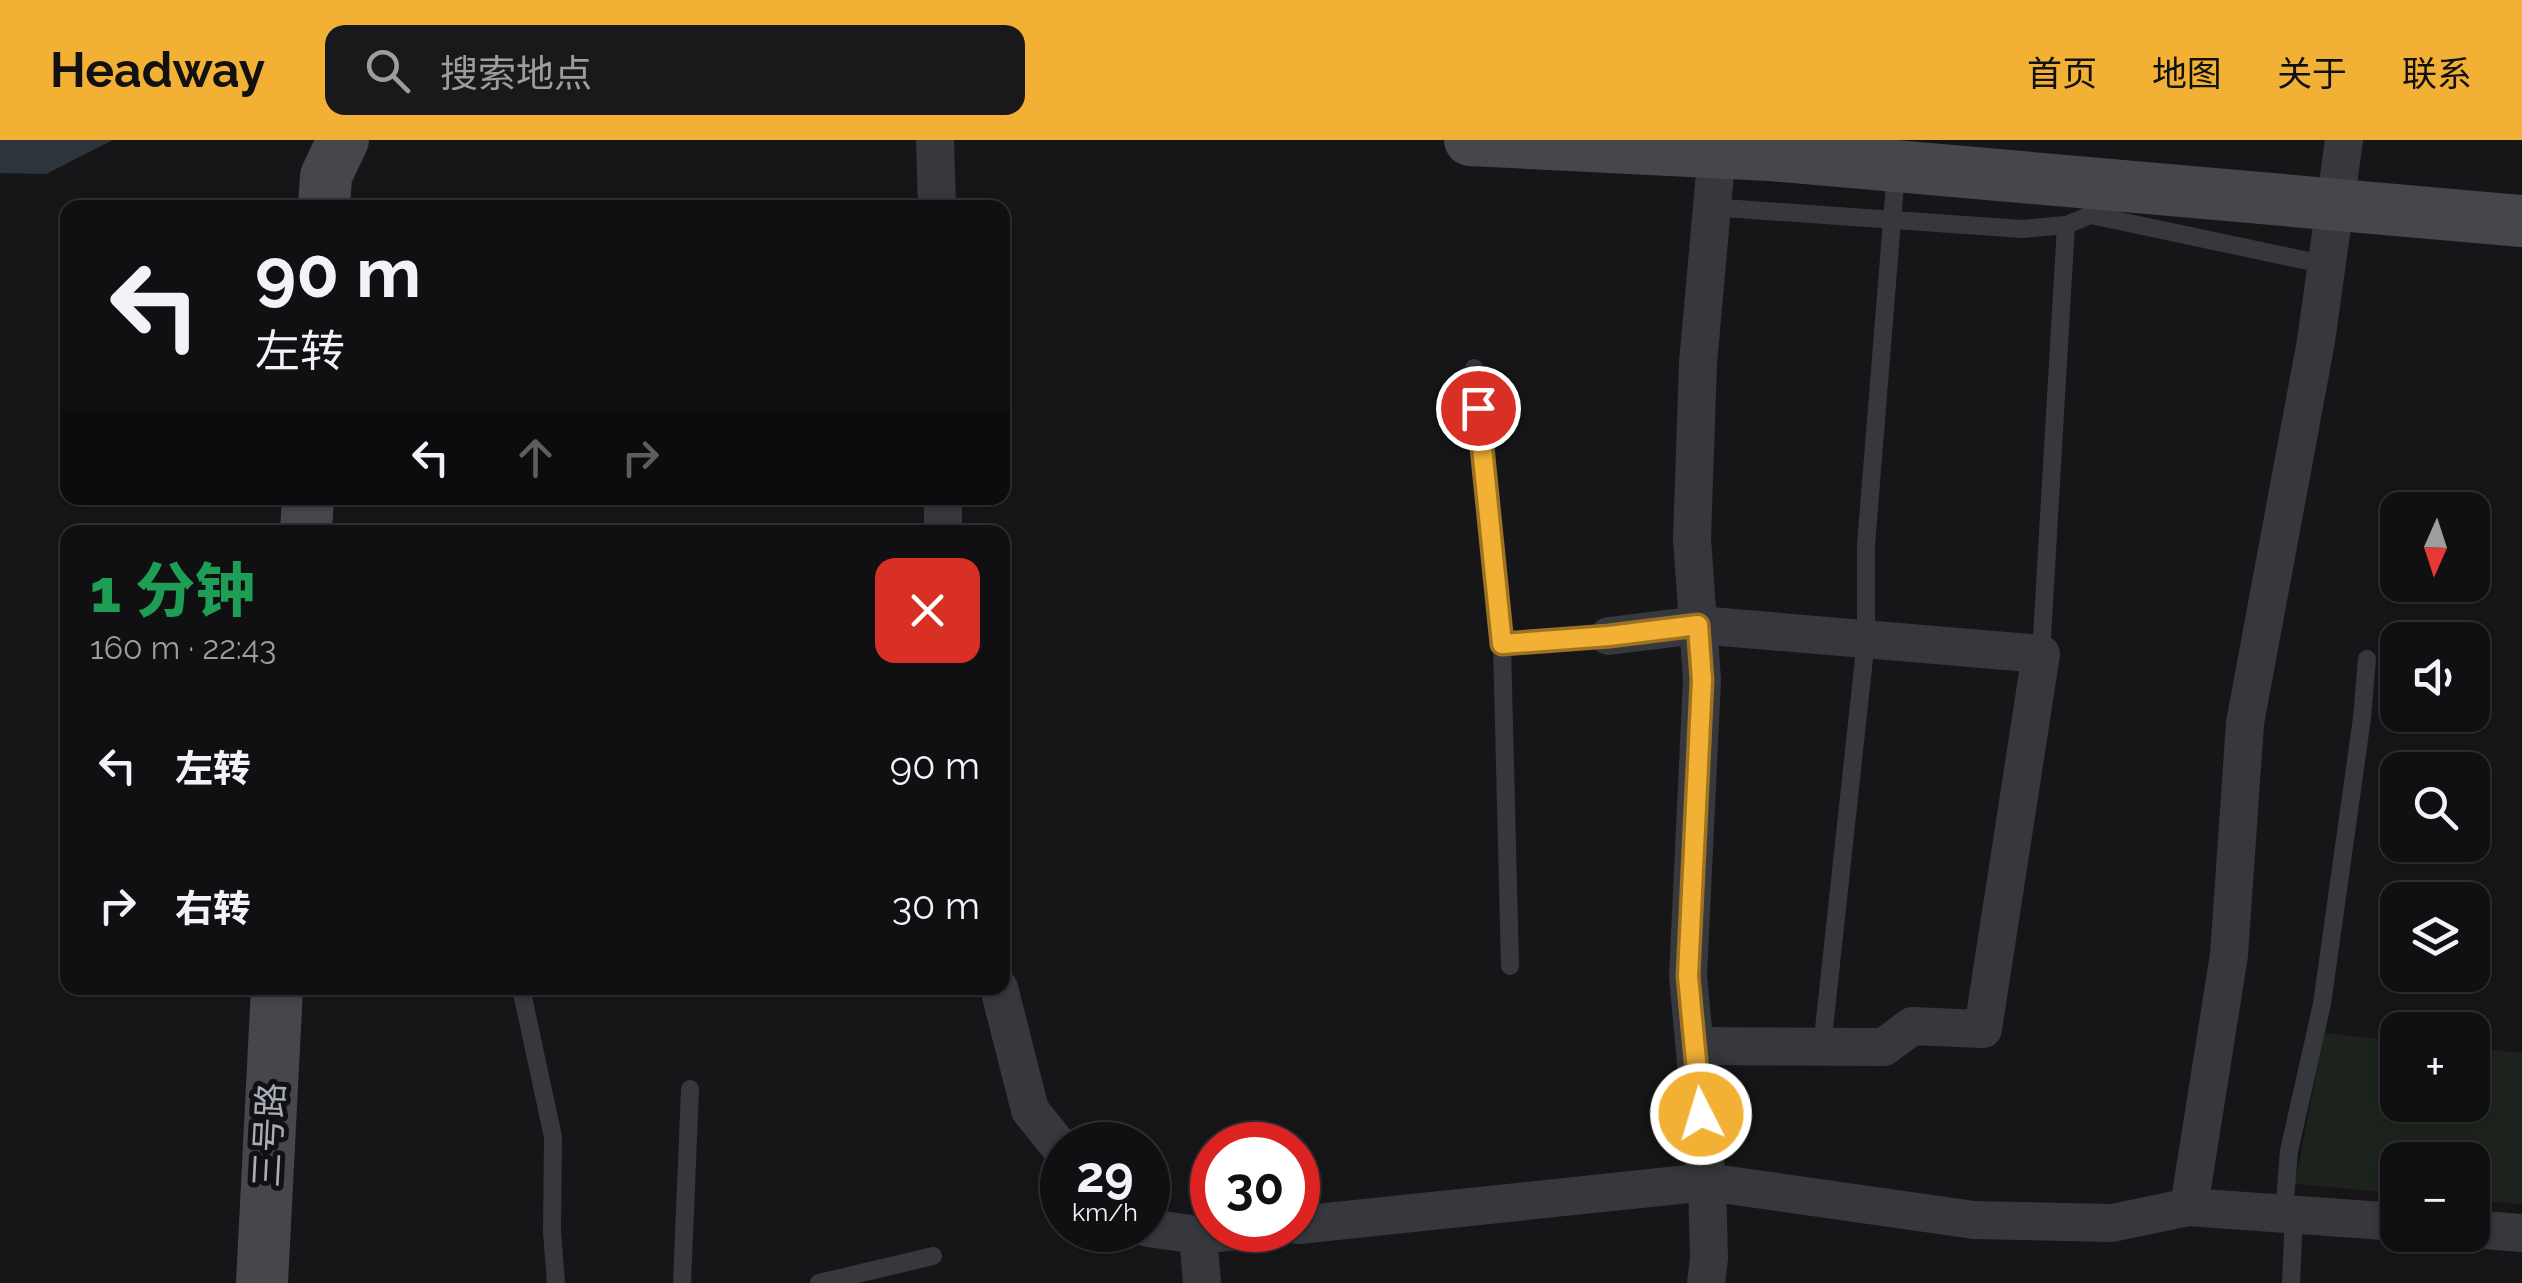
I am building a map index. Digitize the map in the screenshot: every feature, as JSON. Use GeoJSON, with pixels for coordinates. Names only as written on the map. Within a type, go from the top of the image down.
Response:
{"type":"FeatureCollection","features":[{"type":"Feature","properties":{"kind":"street"},"geometry":{"type":"LineString","coordinates":[[935,140],[936,200]]}},
{"type":"Feature","properties":{"kind":"street"},"geometry":{"type":"LineString","coordinates":[[1470,140],[1717,146],[1897,160],[2522,222]]}},
{"type":"Feature","properties":{"kind":"street"},"geometry":{"type":"LineString","coordinates":[[2189,1208],[2229,955],[2246,724],[2316,341],[2344,140]]}},
{"type":"Feature","properties":{"kind":"street"},"geometry":{"type":"LineString","coordinates":[[1706,1283],[1707,1182],[1688,976],[1702,680],[1692,539],[1698,362],[1717,146]]}},
{"type":"Feature","properties":{"kind":"street"},"geometry":{"type":"LineString","coordinates":[[1609,636],[1698,625],[2041,654],[1983,1029],[1912,1026],[1884,1047],[1695,1046]]}},
{"type":"Feature","properties":{"kind":"street","name":"三号路"},"geometry":{"type":"LineString","coordinates":[[262,1283],[277,995]]}},
{"type":"Feature","properties":{"kind":"street"},"geometry":{"type":"LineString","coordinates":[[1000,995],[1030,1110],[1040,1122]]}},
{"type":"Feature","properties":{"kind":"street"},"geometry":{"type":"LineString","coordinates":[[1320,1222],[1707,1182],[1974,1220],[2112,1223],[2189,1208],[2380,1221]]}},
{"type":"Feature","properties":{"kind":"street"},"geometry":{"type":"LineString","coordinates":[[2490,1230],[2522,1233]]}},
{"type":"Feature","properties":{"kind":"street"},"geometry":{"type":"LineString","coordinates":[[1199,1252],[1202,1283]]}},
{"type":"Feature","properties":{"kind":"lane"},"geometry":{"type":"LineString","coordinates":[[1822,1046],[1866,640],[1866,545],[1897,160]]}},
{"type":"Feature","properties":{"kind":"lane"},"geometry":{"type":"LineString","coordinates":[[1710,207],[2022,228],[2066,224],[2091,215],[2327,264]]}},
{"type":"Feature","properties":{"kind":"lane"},"geometry":{"type":"LineString","coordinates":[[2041,654],[2066,224]]}},
{"type":"Feature","properties":{"kind":"lane"},"geometry":{"type":"LineString","coordinates":[[1474,368],[1502,644],[1510,966]]}},
{"type":"Feature","properties":{"kind":"lane"},"geometry":{"type":"LineString","coordinates":[[1502,644],[1609,636]]}},
{"type":"Feature","properties":{"kind":"lane"},"geometry":{"type":"LineString","coordinates":[[2290,1283],[2290,1151],[2322,1004],[2362,718],[2366,659]]}},
{"type":"Feature","properties":{"kind":"lane"},"geometry":{"type":"LineString","coordinates":[[523,995],[553,1137],[556,1283]]}},
{"type":"Feature","properties":{"kind":"lane"},"geometry":{"type":"LineString","coordinates":[[682,1283],[690,1089]]}},
{"type":"Feature","properties":{"kind":"lane"},"geometry":{"type":"LineString","coordinates":[[819,1283],[932,1256]]}},
{"type":"Feature","properties":{"kind":"shaded area"},"geometry":{"type":"Polygon","coordinates":[[[0,140],[113,140],[46,174],[0,173],[0,140]]]}},
{"type":"Feature","properties":{"kind":"shaded area"},"geometry":{"type":"Polygon","coordinates":[[[2324,1033],[2380,1039],[2380,1122],[2490,1122],[2490,1050],[2522,1053],[2522,1204],[2490,1201],[2490,1142],[2380,1142],[2380,1192],[2295,1184],[2324,1033]]]}},
{"type":"Feature","properties":{"kind":"route"},"geometry":{"type":"LineString","coordinates":[[1478,408],[1502,644],[1698,625],[1702,680],[1688,976],[1701,1114]]}}]}
